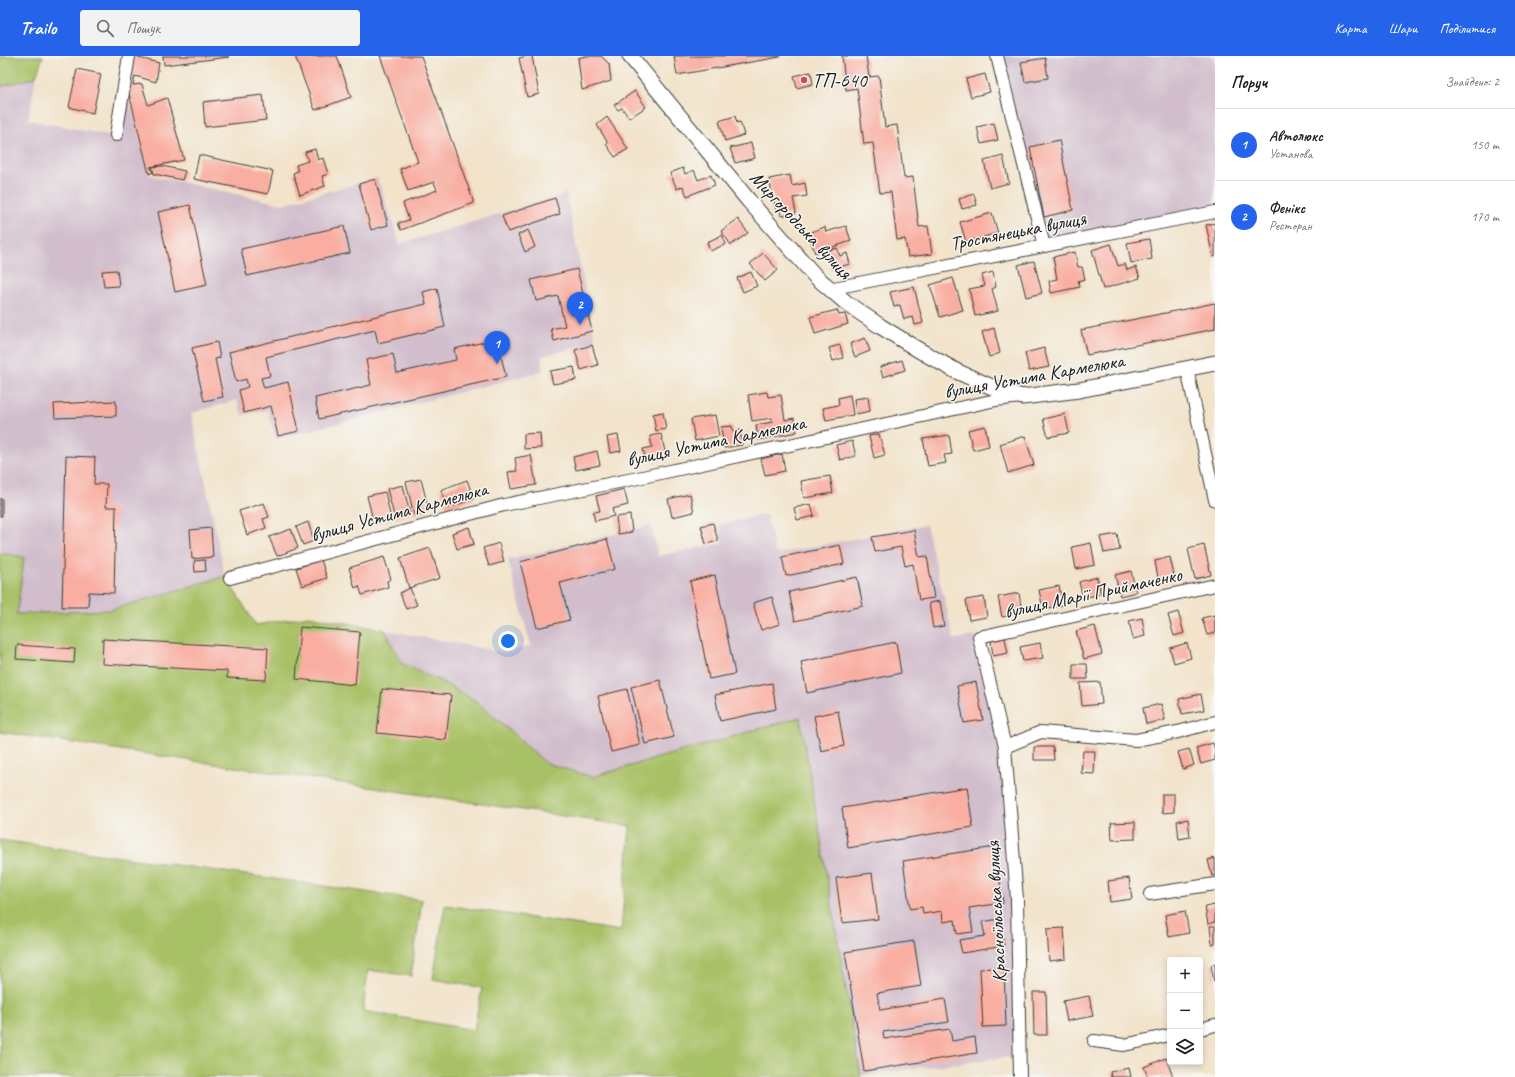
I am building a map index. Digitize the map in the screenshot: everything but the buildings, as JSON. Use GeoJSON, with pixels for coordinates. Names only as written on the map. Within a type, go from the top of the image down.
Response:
{"type":"FeatureCollection","features":[{"type":"Feature","properties":{"kind":"main road","name":"Миргородська вулиця"},"geometry":{"type":"LineString","coordinates":[[630,56],[749,201],[815,276],[849,305],[917,349],[956,371],[992,387],[1022,397]]}},
{"type":"Feature","properties":{"kind":"main road","name":"вулиця Устима Кармелюка"},"geometry":{"type":"LineString","coordinates":[[1022,397],[1078,390],[1215,363]]}},
{"type":"Feature","properties":{"kind":"street"},"geometry":{"type":"LineString","coordinates":[[116,135],[129,56]]}},
{"type":"Feature","properties":{"kind":"street"},"geometry":{"type":"LineString","coordinates":[[997,56],[1044,246]]}},
{"type":"Feature","properties":{"kind":"street","name":"Тростянецька вулиця"},"geometry":{"type":"LineString","coordinates":[[830,288],[1215,212]]}},
{"type":"Feature","properties":{"kind":"street"},"geometry":{"type":"LineString","coordinates":[[1187,368],[1215,500]]}},
{"type":"Feature","properties":{"kind":"street","name":"вулиця Устима Кармелюка"},"geometry":{"type":"LineString","coordinates":[[230,578],[504,504],[638,478],[996,400],[1022,397]]}},
{"type":"Feature","properties":{"kind":"street","name":"вулиця Марії Приймаченко"},"geometry":{"type":"LineString","coordinates":[[979,638],[1215,586]]}},
{"type":"Feature","properties":{"kind":"street","name":"Красноїльська вулиця"},"geometry":{"type":"LineString","coordinates":[[979,638],[1005,746],[1017,899],[1020,1077]]}},
{"type":"Feature","properties":{"kind":"street"},"geometry":{"type":"LineString","coordinates":[[1005,746],[1041,732],[1136,740],[1178,732],[1215,722]]}},
{"type":"Feature","properties":{"kind":"street"},"geometry":{"type":"LineString","coordinates":[[1150,894],[1215,884]]}},
{"type":"Feature","properties":{"kind":"street"},"geometry":{"type":"LineString","coordinates":[[1203,1028],[1215,1025]]}},
{"type":"Feature","properties":{"kind":"street"},"geometry":{"type":"LineString","coordinates":[[1094,1041],[1124,1045],[1167,1036]]}},
{"type":"Feature","properties":{"kind":"shaded area"},"geometry":{"type":"Polygon","coordinates":[[[998,56],[1215,56],[1215,211],[1045,247],[998,56]]]}},
{"type":"Feature","properties":{"kind":"shaded area"},"geometry":{"type":"Polygon","coordinates":[[[36,77],[28,120],[112,136],[127,90],[149,175],[282,204],[377,178],[400,244],[566,194],[596,343],[541,356],[543,371],[276,439],[268,410],[242,415],[237,400],[191,413],[225,576],[110,610],[17,614],[24,557],[0,553],[0,87],[36,77]]]}},
{"type":"Feature","properties":{"kind":"shaded area"},"geometry":{"type":"Polygon","coordinates":[[[766,514],[776,554],[926,525],[954,639],[975,636],[1000,749],[1012,901],[1016,1056],[861,1075],[800,718],[592,777],[546,763],[476,701],[440,681],[401,663],[385,630],[506,653],[531,646],[508,560],[651,525],[658,556],[722,543],[719,525],[766,514]]]}},
{"type":"Feature","properties":{"kind":"green space"},"geometry":{"type":"Polygon","coordinates":[[[0,56],[43,56],[36,77],[0,87],[0,56]]]}},
{"type":"Feature","properties":{"kind":"green space"},"geometry":{"type":"Polygon","coordinates":[[[0,553],[24,557],[17,614],[110,610],[225,576],[256,625],[309,616],[385,630],[401,663],[440,681],[476,701],[546,763],[592,777],[800,717],[861,1077],[0,1077],[0,840],[422,900],[411,976],[368,970],[363,1011],[474,1030],[482,988],[433,979],[445,905],[621,931],[630,826],[0,732],[0,553]]]}},
{"type":"Feature","properties":{"kind":"place","name":"ТП-640"},"geometry":{"type":"Point","coordinates":[804,80]}},
{"type":"Feature","properties":{"kind":"place","name":"Фенікс"},"geometry":{"type":"Point","coordinates":[580,325]}},
{"type":"Feature","properties":{"kind":"place","name":"Автолюкс"},"geometry":{"type":"Point","coordinates":[497,364]}}]}
